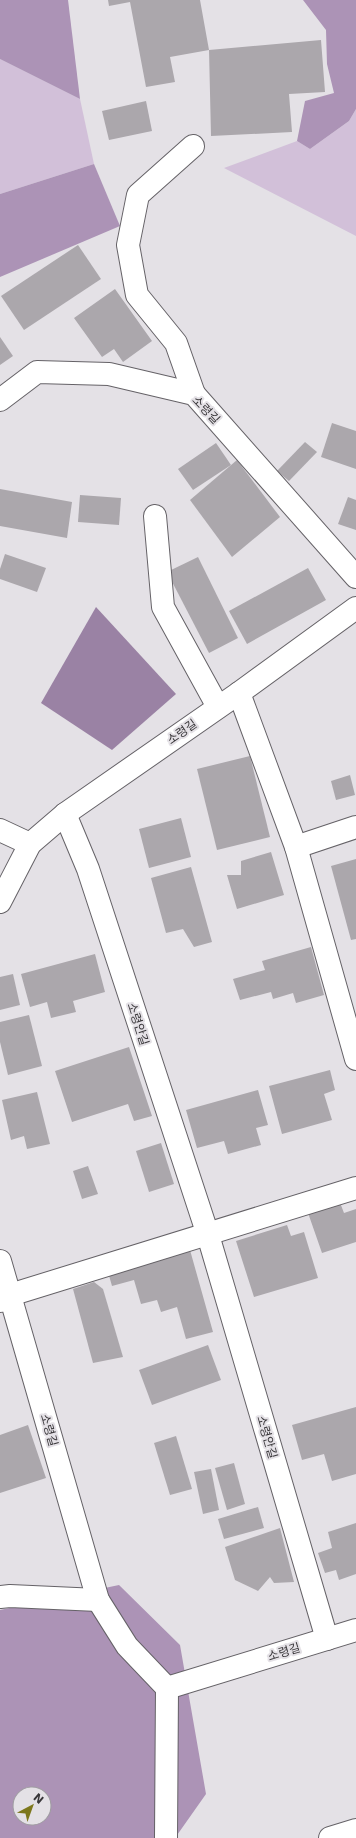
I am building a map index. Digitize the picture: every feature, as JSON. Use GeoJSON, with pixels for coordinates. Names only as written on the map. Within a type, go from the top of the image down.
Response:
{"type":"FeatureCollection","features":[{"type":"Feature","properties":{"kind":"street"},"geometry":{"type":"LineString","coordinates":[[193,146],[138,195],[128,246],[137,295],[176,343],[194,394]]}},
{"type":"Feature","properties":{"kind":"street","name":"소령길"},"geometry":{"type":"LineString","coordinates":[[0,400],[37,372],[109,374],[194,394],[356,577]]}},
{"type":"Feature","properties":{"kind":"street"},"geometry":{"type":"LineString","coordinates":[[155,516],[163,607],[218,708]]}},
{"type":"Feature","properties":{"kind":"street","name":"소령길"},"geometry":{"type":"LineString","coordinates":[[0,902],[30,844],[65,814],[218,708],[356,608]]}},
{"type":"Feature","properties":{"kind":"street"},"geometry":{"type":"LineString","coordinates":[[239,693],[296,847],[356,1059]]}},
{"type":"Feature","properties":{"kind":"street","name":"소령안길"},"geometry":{"type":"LineString","coordinates":[[65,814],[88,868],[208,1235],[327,1638]]}},
{"type":"Feature","properties":{"kind":"street"},"geometry":{"type":"LineString","coordinates":[[296,847],[356,827]]}},
{"type":"Feature","properties":{"kind":"street"},"geometry":{"type":"LineString","coordinates":[[0,830],[30,844]]}},
{"type":"Feature","properties":{"kind":"street"},"geometry":{"type":"LineString","coordinates":[[5,1298],[356,1188]]}},
{"type":"Feature","properties":{"kind":"street","name":"소령길"},"geometry":{"type":"LineString","coordinates":[[0,1261],[5,1298],[98,1600],[127,1646],[167,1688],[356,1630]]}},
{"type":"Feature","properties":{"kind":"street"},"geometry":{"type":"LineString","coordinates":[[0,1597],[10,1596],[98,1600]]}},
{"type":"Feature","properties":{"kind":"street"},"geometry":{"type":"LineString","coordinates":[[166,1838],[167,1688]]}},
{"type":"Feature","properties":{"kind":"street"},"geometry":{"type":"LineString","coordinates":[[330,1838],[356,1830]]}},
{"type":"Feature","properties":{"kind":"shaded area"},"geometry":{"type":"Polygon","coordinates":[[[0,0],[68,0],[80,99],[0,59],[0,0]]]}},
{"type":"Feature","properties":{"kind":"shaded area"},"geometry":{"type":"Polygon","coordinates":[[[303,0],[356,0],[356,109],[349,121],[310,149],[297,141],[305,101],[334,93],[327,64],[326,30],[303,0]]]}},
{"type":"Feature","properties":{"kind":"shaded area"},"geometry":{"type":"Polygon","coordinates":[[[0,59],[80,99],[94,164],[0,194],[0,59]]]}},
{"type":"Feature","properties":{"kind":"shaded area"},"geometry":{"type":"Polygon","coordinates":[[[356,109],[356,236],[224,168],[297,141],[310,149],[349,121],[356,109]]]}},
{"type":"Feature","properties":{"kind":"shaded area"},"geometry":{"type":"Polygon","coordinates":[[[94,164],[120,226],[0,277],[0,194],[94,164]]]}},
{"type":"Feature","properties":{"kind":"shaded area"},"geometry":{"type":"Polygon","coordinates":[[[96,607],[176,694],[112,750],[41,703],[96,607]]]}},
{"type":"Feature","properties":{"kind":"shaded area"},"geometry":{"type":"Polygon","coordinates":[[[119,1585],[180,1645],[206,1794],[175,1838],[0,1838],[0,1610],[119,1585]]]}},
{"type":"Feature","properties":{"kind":"building"},"geometry":{"type":"Polygon","coordinates":[[[108,0],[200,0],[209,50],[170,57],[175,82],[146,87],[130,2],[109,6],[108,0]]]}},
{"type":"Feature","properties":{"kind":"building"},"geometry":{"type":"Polygon","coordinates":[[[321,40],[325,92],[289,94],[292,132],[211,136],[209,50],[321,40]]]}},
{"type":"Feature","properties":{"kind":"building"},"geometry":{"type":"Polygon","coordinates":[[[146,101],[152,131],[109,140],[102,111],[146,101]]]}},
{"type":"Feature","properties":{"kind":"building"},"geometry":{"type":"Polygon","coordinates":[[[78,245],[101,279],[24,330],[1,296],[78,245]]]}},
{"type":"Feature","properties":{"kind":"building"},"geometry":{"type":"Polygon","coordinates":[[[115,289],[152,341],[123,362],[114,349],[102,357],[74,318],[115,289]]]}},
{"type":"Feature","properties":{"kind":"building"},"geometry":{"type":"Polygon","coordinates":[[[0,337],[13,356],[0,365],[0,337]]]}},
{"type":"Feature","properties":{"kind":"building"},"geometry":{"type":"Polygon","coordinates":[[[332,423],[356,431],[356,469],[321,457],[332,423]]]}},
{"type":"Feature","properties":{"kind":"building"},"geometry":{"type":"Polygon","coordinates":[[[305,442],[317,452],[289,481],[277,471],[305,442]]]}},
{"type":"Feature","properties":{"kind":"building"},"geometry":{"type":"Polygon","coordinates":[[[216,443],[231,465],[193,490],[178,469],[216,443]]]}},
{"type":"Feature","properties":{"kind":"building"},"geometry":{"type":"Polygon","coordinates":[[[237,460],[280,517],[232,557],[190,500],[237,460]]]}},
{"type":"Feature","properties":{"kind":"building"},"geometry":{"type":"Polygon","coordinates":[[[0,489],[72,502],[67,538],[0,526],[0,489]]]}},
{"type":"Feature","properties":{"kind":"building"},"geometry":{"type":"Polygon","coordinates":[[[80,495],[121,498],[119,525],[78,522],[80,495]]]}},
{"type":"Feature","properties":{"kind":"building"},"geometry":{"type":"Polygon","coordinates":[[[348,497],[356,500],[356,530],[338,524],[348,497]]]}},
{"type":"Feature","properties":{"kind":"building"},"geometry":{"type":"Polygon","coordinates":[[[5,554],[46,568],[37,592],[0,579],[0,569],[5,554]]]}},
{"type":"Feature","properties":{"kind":"building"},"geometry":{"type":"Polygon","coordinates":[[[198,557],[238,638],[209,653],[167,572],[198,557]]]}},
{"type":"Feature","properties":{"kind":"building"},"geometry":{"type":"Polygon","coordinates":[[[308,568],[326,600],[247,644],[229,611],[308,568]]]}},
{"type":"Feature","properties":{"kind":"building"},"geometry":{"type":"Polygon","coordinates":[[[250,756],[270,837],[217,850],[197,769],[250,756]]]}},
{"type":"Feature","properties":{"kind":"building"},"geometry":{"type":"Polygon","coordinates":[[[350,775],[355,795],[336,800],[331,781],[350,775]]]}},
{"type":"Feature","properties":{"kind":"building"},"geometry":{"type":"Polygon","coordinates":[[[181,818],[191,857],[149,868],[139,829],[181,818]]]}},
{"type":"Feature","properties":{"kind":"building"},"geometry":{"type":"Polygon","coordinates":[[[271,852],[284,895],[237,909],[227,875],[241,875],[241,861],[271,852]]]}},
{"type":"Feature","properties":{"kind":"building"},"geometry":{"type":"Polygon","coordinates":[[[356,859],[356,939],[351,940],[331,866],[356,859]]]}},
{"type":"Feature","properties":{"kind":"building"},"geometry":{"type":"Polygon","coordinates":[[[191,867],[212,942],[194,947],[183,929],[166,933],[151,878],[191,867]]]}},
{"type":"Feature","properties":{"kind":"building"},"geometry":{"type":"Polygon","coordinates":[[[311,947],[324,995],[296,1003],[293,993],[273,999],[271,992],[240,1000],[233,979],[265,970],[262,961],[311,947]]]}},
{"type":"Feature","properties":{"kind":"building"},"geometry":{"type":"Polygon","coordinates":[[[95,954],[105,992],[73,1001],[76,1012],[51,1018],[47,1002],[30,1007],[21,974],[95,954]]]}},
{"type":"Feature","properties":{"kind":"building"},"geometry":{"type":"Polygon","coordinates":[[[13,974],[20,1005],[0,1010],[0,977],[13,974]]]}},
{"type":"Feature","properties":{"kind":"building"},"geometry":{"type":"Polygon","coordinates":[[[29,1015],[42,1066],[8,1075],[0,1042],[0,1022],[29,1015]]]}},
{"type":"Feature","properties":{"kind":"building"},"geometry":{"type":"Polygon","coordinates":[[[129,1047],[152,1116],[134,1121],[128,1104],[72,1122],[55,1071],[129,1047]]]}},
{"type":"Feature","properties":{"kind":"building"},"geometry":{"type":"Polygon","coordinates":[[[330,1070],[335,1090],[324,1094],[332,1120],[282,1134],[269,1086],[330,1070]]]}},
{"type":"Feature","properties":{"kind":"building"},"geometry":{"type":"Polygon","coordinates":[[[258,1090],[268,1125],[256,1128],[261,1145],[228,1154],[224,1141],[197,1148],[186,1110],[258,1090]]]}},
{"type":"Feature","properties":{"kind":"building"},"geometry":{"type":"Polygon","coordinates":[[[37,1092],[50,1144],[27,1149],[24,1136],[11,1140],[2,1100],[37,1092]]]}},
{"type":"Feature","properties":{"kind":"building"},"geometry":{"type":"Polygon","coordinates":[[[161,1143],[174,1184],[149,1192],[136,1151],[161,1143]]]}},
{"type":"Feature","properties":{"kind":"building"},"geometry":{"type":"Polygon","coordinates":[[[88,1166],[98,1194],[82,1199],[73,1171],[88,1166]]]}},
{"type":"Feature","properties":{"kind":"building"},"geometry":{"type":"Polygon","coordinates":[[[339,1200],[344,1213],[356,1209],[356,1242],[322,1253],[307,1210],[339,1200]]]}},
{"type":"Feature","properties":{"kind":"building"},"geometry":{"type":"Polygon","coordinates":[[[287,1225],[291,1236],[304,1232],[318,1278],[254,1297],[236,1241],[287,1225]]]}},
{"type":"Feature","properties":{"kind":"building"},"geometry":{"type":"Polygon","coordinates":[[[190,1250],[213,1332],[186,1339],[177,1307],[161,1312],[157,1300],[141,1304],[134,1280],[112,1286],[108,1272],[190,1250]]]}},
{"type":"Feature","properties":{"kind":"building"},"geometry":{"type":"Polygon","coordinates":[[[94,1282],[103,1289],[123,1357],[93,1363],[73,1289],[94,1282]]]}},
{"type":"Feature","properties":{"kind":"building"},"geometry":{"type":"Polygon","coordinates":[[[208,1345],[221,1380],[152,1405],[139,1370],[208,1345]]]}},
{"type":"Feature","properties":{"kind":"building"},"geometry":{"type":"Polygon","coordinates":[[[356,1407],[356,1474],[332,1481],[324,1454],[302,1460],[292,1425],[356,1407]]]}},
{"type":"Feature","properties":{"kind":"building"},"geometry":{"type":"Polygon","coordinates":[[[28,1425],[46,1478],[0,1493],[0,1435],[28,1425]]]}},
{"type":"Feature","properties":{"kind":"building"},"geometry":{"type":"Polygon","coordinates":[[[176,1436],[192,1489],[170,1495],[154,1443],[176,1436]]]}},
{"type":"Feature","properties":{"kind":"building"},"geometry":{"type":"Polygon","coordinates":[[[234,1463],[245,1504],[227,1510],[215,1468],[234,1463]]]}},
{"type":"Feature","properties":{"kind":"building"},"geometry":{"type":"Polygon","coordinates":[[[211,1469],[219,1510],[203,1514],[194,1472],[211,1469]]]}},
{"type":"Feature","properties":{"kind":"building"},"geometry":{"type":"Polygon","coordinates":[[[258,1507],[264,1528],[224,1539],[218,1519],[258,1507]]]}},
{"type":"Feature","properties":{"kind":"building"},"geometry":{"type":"Polygon","coordinates":[[[356,1523],[356,1574],[339,1580],[336,1570],[325,1573],[318,1553],[332,1548],[328,1532],[356,1523]]]}},
{"type":"Feature","properties":{"kind":"building"},"geometry":{"type":"Polygon","coordinates":[[[280,1528],[294,1582],[274,1583],[270,1577],[258,1591],[235,1580],[225,1547],[280,1528]]]}}]}
